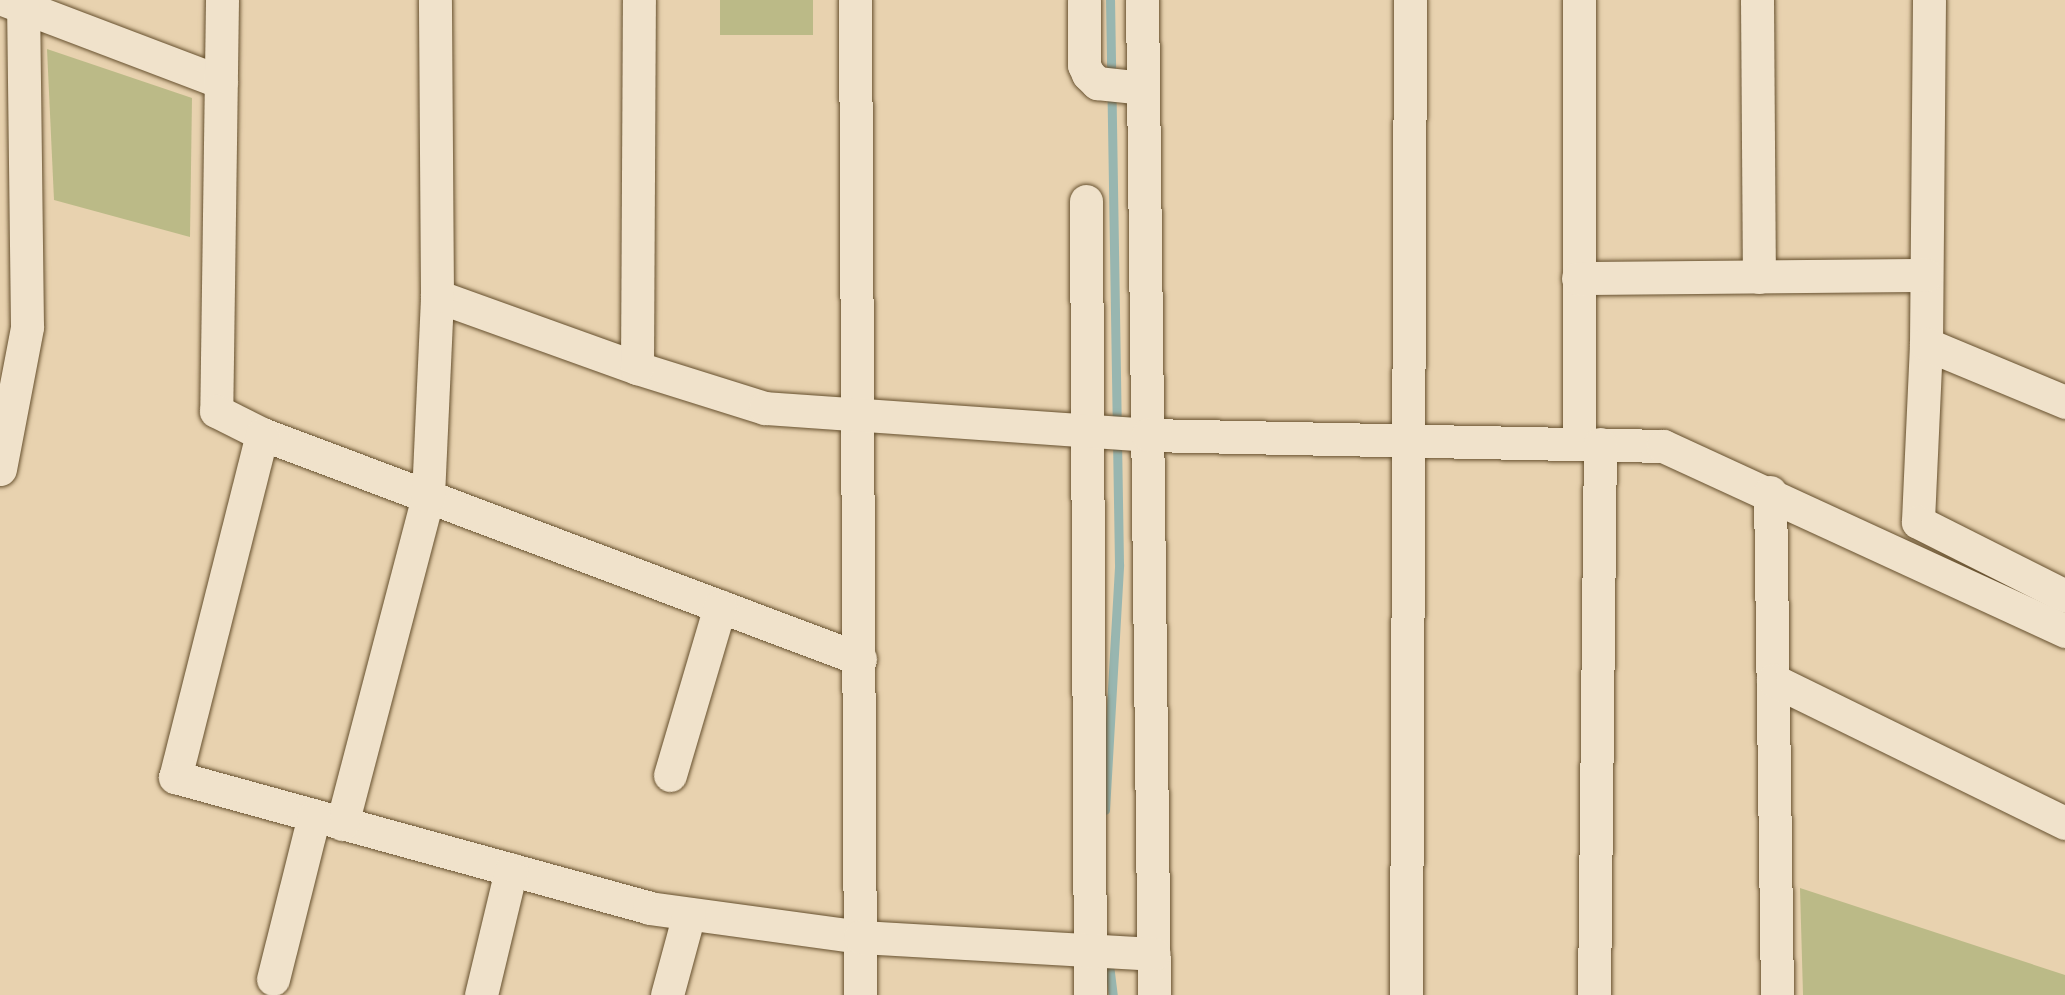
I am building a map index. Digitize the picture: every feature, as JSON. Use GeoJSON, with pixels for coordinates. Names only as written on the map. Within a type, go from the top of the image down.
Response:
{"type":"FeatureCollection","features":[{"type":"Feature","properties":{"kind":"street"},"geometry":{"type":"LineString","coordinates":[[222,0],[216,411],[262,434],[860,659]]}},
{"type":"Feature","properties":{"kind":"street"},"geometry":{"type":"LineString","coordinates":[[273,979],[328,820],[428,496],[437,296],[435,0]]}},
{"type":"Feature","properties":{"kind":"street"},"geometry":{"type":"LineString","coordinates":[[637,368],[639,0]]}},
{"type":"Feature","properties":{"kind":"street"},"geometry":{"type":"LineString","coordinates":[[855,0],[861,995]]}},
{"type":"Feature","properties":{"kind":"street"},"geometry":{"type":"LineString","coordinates":[[1084,0],[1084,65],[1088,74],[1097,83],[1143,88]]}},
{"type":"Feature","properties":{"kind":"street"},"geometry":{"type":"LineString","coordinates":[[1142,0],[1154,995]]}},
{"type":"Feature","properties":{"kind":"street"},"geometry":{"type":"LineString","coordinates":[[1406,995],[1410,0]]}},
{"type":"Feature","properties":{"kind":"street"},"geometry":{"type":"LineString","coordinates":[[1579,0],[1578,278],[1590,444],[1594,995]]}},
{"type":"Feature","properties":{"kind":"street"},"geometry":{"type":"LineString","coordinates":[[1757,0],[1759,277]]}},
{"type":"Feature","properties":{"kind":"street"},"geometry":{"type":"LineString","coordinates":[[1929,0],[1926,344],[1918,522],[2065,596]]}},
{"type":"Feature","properties":{"kind":"street"},"geometry":{"type":"LineString","coordinates":[[0,469],[27,327],[14,3],[221,82]]}},
{"type":"Feature","properties":{"kind":"street"},"geometry":{"type":"LineString","coordinates":[[1086,201],[1090,430],[1090,995]]}},
{"type":"Feature","properties":{"kind":"street"},"geometry":{"type":"LineString","coordinates":[[1578,278],[1926,275]]}},
{"type":"Feature","properties":{"kind":"street"},"geometry":{"type":"LineString","coordinates":[[437,296],[637,368],[765,408],[1148,435],[1663,446],[1770,492],[2065,631]]}},
{"type":"Feature","properties":{"kind":"street"},"geometry":{"type":"LineString","coordinates":[[1926,344],[2065,402]]}},
{"type":"Feature","properties":{"kind":"street"},"geometry":{"type":"LineString","coordinates":[[262,434],[175,777],[649,908],[860,937],[1154,954]]}},
{"type":"Feature","properties":{"kind":"street"},"geometry":{"type":"LineString","coordinates":[[1770,492],[1777,995]]}},
{"type":"Feature","properties":{"kind":"street"},"geometry":{"type":"LineString","coordinates":[[670,775],[720,606]]}},
{"type":"Feature","properties":{"kind":"street"},"geometry":{"type":"LineString","coordinates":[[1773,680],[2065,823]]}},
{"type":"Feature","properties":{"kind":"street"},"geometry":{"type":"LineString","coordinates":[[481,995],[511,870]]}},
{"type":"Feature","properties":{"kind":"street"},"geometry":{"type":"LineString","coordinates":[[667,995],[689,914]]}},
{"type":"Feature","properties":{"kind":"shaded area"},"geometry":{"type":"Polygon","coordinates":[[[720,0],[813,0],[813,35],[720,35],[720,0]]]}},
{"type":"Feature","properties":{"kind":"shaded area"},"geometry":{"type":"Polygon","coordinates":[[[47,49],[192,98],[190,237],[54,200],[47,49]]]}},
{"type":"Feature","properties":{"kind":"shaded area"},"geometry":{"type":"Polygon","coordinates":[[[1800,888],[2065,975],[2065,995],[1803,995],[1800,888]]]}},
{"type":"Feature","properties":{"kind":"waterway"},"geometry":{"type":"LineString","coordinates":[[1105,810],[1119,564],[1110,0]]}},
{"type":"Feature","properties":{"kind":"waterway"},"geometry":{"type":"LineString","coordinates":[[1108,956],[1113,995]]}}]}
